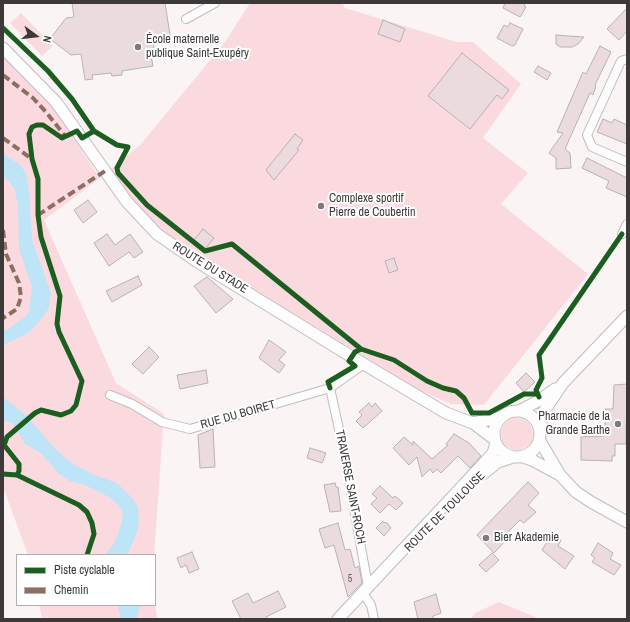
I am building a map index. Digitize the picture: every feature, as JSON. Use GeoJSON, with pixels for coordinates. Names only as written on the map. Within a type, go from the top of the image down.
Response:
{"type":"FeatureCollection","features":[{"type":"Feature","properties":{"kind":"main road","name":"ROUTE DU STADE"},"geometry":{"type":"LineString","coordinates":[[3,48],[56,102],[127,202],[157,234],[196,261],[364,364],[446,413],[473,423],[495,441]]}},
{"type":"Feature","properties":{"kind":"main road"},"geometry":{"type":"LineString","coordinates":[[519,411],[540,400],[563,383],[627,316]]}},
{"type":"Feature","properties":{"kind":"main road"},"geometry":{"type":"LineString","coordinates":[[560,475],[540,441],[540,428],[543,413],[563,383]]}},
{"type":"Feature","properties":{"kind":"main road"},"geometry":{"type":"LineString","coordinates":[[473,423],[502,417],[513,411],[519,411],[534,418],[540,428]]}},
{"type":"Feature","properties":{"kind":"main road"},"geometry":{"type":"LineString","coordinates":[[502,417],[495,427],[495,441],[503,452],[532,460],[560,475],[591,502],[627,522]]}},
{"type":"Feature","properties":{"kind":"main road","name":"ROUTE DE TOULOUSE"},"geometry":{"type":"LineString","coordinates":[[338,619],[493,453],[495,441]]}},
{"type":"Feature","properties":{"kind":"main road"},"geometry":{"type":"LineString","coordinates":[[518,457],[535,449],[540,441]]}},
{"type":"Feature","properties":{"kind":"main road","name":"ROUTE DE TOULOUSE"},"geometry":{"type":"LineString","coordinates":[[380,574],[396,561],[490,467],[498,462],[518,457]]}},
{"type":"Feature","properties":{"kind":"street"},"geometry":{"type":"LineString","coordinates":[[186,19],[215,3]]}},
{"type":"Feature","properties":{"kind":"street"},"geometry":{"type":"LineString","coordinates":[[627,59],[621,61],[587,134],[592,147],[627,162]]}},
{"type":"Feature","properties":{"kind":"street"},"geometry":{"type":"LineString","coordinates":[[622,234],[627,224]]}},
{"type":"Feature","properties":{"kind":"street","name":"RUE DU BOIRET"},"geometry":{"type":"LineString","coordinates":[[110,395],[132,404],[162,422],[190,429],[330,388],[364,364]]}},
{"type":"Feature","properties":{"kind":"street","name":"TRAVERSE SAINT-ROCH"},"geometry":{"type":"LineString","coordinates":[[330,388],[344,452],[367,580],[366,589],[374,619]]}},
{"type":"Feature","properties":{"kind":"shaded area","name":"Complexe sportif Pierre de Coubertin"},"geometry":{"type":"Polygon","coordinates":[[[250,3],[342,3],[345,8],[457,42],[473,42],[521,84],[483,138],[528,173],[501,204],[588,274],[484,405],[451,404],[421,391],[224,271],[169,236],[141,209],[109,171],[141,144],[225,42],[250,3]]]}},
{"type":"Feature","properties":{"kind":"shaded area"},"geometry":{"type":"Polygon","coordinates":[[[21,13],[53,46],[42,56],[10,23],[21,13]]]}},
{"type":"Feature","properties":{"kind":"shaded area"},"geometry":{"type":"Polygon","coordinates":[[[3,54],[35,85],[54,109],[100,178],[44,220],[116,383],[164,414],[154,554],[28,554],[3,487],[3,54]]]}},
{"type":"Feature","properties":{"kind":"shaded area"},"geometry":{"type":"Polygon","coordinates":[[[514,418],[520,418],[530,425],[533,434],[532,440],[526,447],[520,450],[514,450],[504,443],[501,437],[501,431],[508,421],[514,418]]]}},
{"type":"Feature","properties":{"kind":"shaded area"},"geometry":{"type":"Polygon","coordinates":[[[499,602],[540,619],[471,619],[475,613],[499,602]]]}},
{"type":"Feature","properties":{"kind":"shaded area"},"geometry":{"type":"Polygon","coordinates":[[[39,606],[156,606],[157,619],[42,619],[39,606]]]}},
{"type":"Feature","properties":{"kind":"water"},"geometry":{"type":"Polygon","coordinates":[[[3,153],[20,165],[26,173],[29,191],[32,240],[51,293],[49,308],[39,322],[28,333],[3,345],[3,331],[10,328],[25,317],[29,312],[32,287],[19,249],[18,204],[14,188],[3,175],[3,153]]]}},
{"type":"Feature","properties":{"kind":"water"},"geometry":{"type":"Polygon","coordinates":[[[3,397],[27,416],[54,448],[73,464],[92,474],[117,483],[134,500],[138,508],[139,522],[136,535],[127,554],[106,554],[115,542],[122,522],[123,512],[117,504],[109,497],[85,485],[70,481],[59,474],[41,453],[25,444],[13,424],[3,420],[3,397]]]}},
{"type":"Feature","properties":{"kind":"water"},"geometry":{"type":"Polygon","coordinates":[[[118,606],[140,606],[137,619],[121,619],[118,606]]]}},
{"type":"Feature","properties":{"kind":"building"},"geometry":{"type":"Polygon","coordinates":[[[72,3],[165,3],[170,35],[167,35],[167,37],[153,39],[155,56],[151,56],[153,66],[122,71],[122,75],[112,76],[111,73],[92,75],[93,79],[85,80],[81,54],[71,55],[50,39],[66,18],[74,17],[72,3]]]}},
{"type":"Feature","properties":{"kind":"building"},"geometry":{"type":"Polygon","coordinates":[[[505,3],[526,3],[524,6],[526,7],[520,17],[503,8],[505,3]]]}},
{"type":"Feature","properties":{"kind":"building"},"geometry":{"type":"Polygon","coordinates":[[[627,8],[627,31],[619,40],[607,29],[627,8]]]}},
{"type":"Feature","properties":{"kind":"building"},"geometry":{"type":"Polygon","coordinates":[[[383,20],[405,29],[400,42],[378,34],[383,20]]]}},
{"type":"Feature","properties":{"kind":"building"},"geometry":{"type":"Polygon","coordinates":[[[510,23],[523,29],[515,45],[512,46],[497,38],[504,25],[508,27],[510,23]]]}},
{"type":"Feature","properties":{"kind":"building"},"geometry":{"type":"Polygon","coordinates":[[[556,35],[584,37],[578,44],[572,47],[560,47],[556,44],[556,35]]]}},
{"type":"Feature","properties":{"kind":"building"},"geometry":{"type":"Polygon","coordinates":[[[600,46],[611,52],[595,85],[593,95],[590,93],[565,149],[570,153],[571,168],[556,169],[556,158],[549,153],[563,133],[557,132],[583,72],[586,74],[600,46]]]}},
{"type":"Feature","properties":{"kind":"building"},"geometry":{"type":"Polygon","coordinates":[[[462,53],[509,90],[502,99],[497,95],[470,129],[428,96],[462,53]]]}},
{"type":"Feature","properties":{"kind":"building"},"geometry":{"type":"Polygon","coordinates":[[[538,66],[551,73],[547,80],[534,72],[538,66]]]}},
{"type":"Feature","properties":{"kind":"building"},"geometry":{"type":"Polygon","coordinates":[[[603,119],[612,123],[614,119],[627,125],[627,144],[597,132],[603,119]]]}},
{"type":"Feature","properties":{"kind":"building"},"geometry":{"type":"Polygon","coordinates":[[[295,134],[303,140],[297,149],[299,150],[274,180],[266,170],[295,134]]]}},
{"type":"Feature","properties":{"kind":"building"},"geometry":{"type":"Polygon","coordinates":[[[587,158],[627,178],[627,197],[606,188],[609,181],[582,168],[587,158]]]}},
{"type":"Feature","properties":{"kind":"building"},"geometry":{"type":"Polygon","coordinates":[[[88,200],[97,212],[83,223],[74,210],[88,200]]]}},
{"type":"Feature","properties":{"kind":"building"},"geometry":{"type":"Polygon","coordinates":[[[203,229],[214,238],[205,249],[194,240],[203,229]]]}},
{"type":"Feature","properties":{"kind":"building"},"geometry":{"type":"Polygon","coordinates":[[[107,234],[115,245],[130,234],[143,252],[134,258],[129,252],[109,266],[94,243],[107,234]]]}},
{"type":"Feature","properties":{"kind":"building"},"geometry":{"type":"Polygon","coordinates":[[[394,258],[398,270],[389,273],[385,261],[394,258]]]}},
{"type":"Feature","properties":{"kind":"building"},"geometry":{"type":"Polygon","coordinates":[[[138,276],[142,285],[112,302],[106,291],[138,276]]]}},
{"type":"Feature","properties":{"kind":"building"},"geometry":{"type":"Polygon","coordinates":[[[207,277],[233,299],[216,313],[194,286],[207,277]]]}},
{"type":"Feature","properties":{"kind":"building"},"geometry":{"type":"Polygon","coordinates":[[[269,340],[286,352],[279,360],[285,365],[279,373],[259,358],[269,340]]]}},
{"type":"Feature","properties":{"kind":"building"},"geometry":{"type":"Polygon","coordinates":[[[149,347],[159,357],[143,374],[132,364],[149,347]]]}},
{"type":"Feature","properties":{"kind":"building"},"geometry":{"type":"Polygon","coordinates":[[[206,370],[208,383],[180,389],[177,375],[206,370]]]}},
{"type":"Feature","properties":{"kind":"building"},"geometry":{"type":"Polygon","coordinates":[[[526,373],[535,382],[524,392],[516,383],[526,373]]]}},
{"type":"Feature","properties":{"kind":"building"},"geometry":{"type":"Polygon","coordinates":[[[627,384],[626,444],[615,444],[615,456],[612,456],[612,461],[581,460],[581,437],[605,436],[605,409],[613,409],[614,385],[627,384]]]}},
{"type":"Feature","properties":{"kind":"building"},"geometry":{"type":"Polygon","coordinates":[[[369,403],[372,407],[375,403],[382,411],[363,428],[356,421],[362,415],[359,412],[369,403]]]}},
{"type":"Feature","properties":{"kind":"building"},"geometry":{"type":"Polygon","coordinates":[[[213,429],[215,467],[200,468],[198,435],[213,429]]]}},
{"type":"Feature","properties":{"kind":"building"},"geometry":{"type":"Polygon","coordinates":[[[454,434],[469,443],[481,456],[470,468],[458,456],[441,473],[437,469],[433,473],[430,469],[422,477],[417,457],[409,465],[393,448],[404,437],[413,445],[413,441],[432,459],[448,445],[446,444],[454,434]]]}},
{"type":"Feature","properties":{"kind":"building"},"geometry":{"type":"Polygon","coordinates":[[[310,448],[326,453],[322,463],[307,458],[310,448]]]}},
{"type":"Feature","properties":{"kind":"building"},"geometry":{"type":"Polygon","coordinates":[[[528,482],[539,493],[528,505],[536,512],[524,523],[520,520],[501,539],[508,538],[494,553],[477,535],[528,482]]]}},
{"type":"Feature","properties":{"kind":"building"},"geometry":{"type":"Polygon","coordinates":[[[335,483],[336,487],[338,487],[341,511],[330,512],[324,485],[335,483]]]}},
{"type":"Feature","properties":{"kind":"building"},"geometry":{"type":"Polygon","coordinates":[[[380,486],[393,498],[395,496],[403,503],[396,510],[389,504],[380,513],[371,504],[377,498],[372,494],[380,486]]]}},
{"type":"Feature","properties":{"kind":"building"},"geometry":{"type":"Polygon","coordinates":[[[382,522],[387,523],[391,528],[384,536],[376,528],[382,522]]]}},
{"type":"Feature","properties":{"kind":"building"},"geometry":{"type":"Polygon","coordinates":[[[338,523],[345,550],[350,549],[355,568],[359,566],[362,583],[348,597],[334,545],[325,548],[319,529],[338,523]]]}},
{"type":"Feature","properties":{"kind":"building"},"geometry":{"type":"Polygon","coordinates":[[[552,534],[561,540],[558,546],[574,556],[565,569],[542,550],[552,534]]]}},
{"type":"Feature","properties":{"kind":"building"},"geometry":{"type":"Polygon","coordinates":[[[598,543],[613,553],[610,559],[621,565],[614,575],[592,562],[595,558],[591,555],[598,543]]]}},
{"type":"Feature","properties":{"kind":"building"},"geometry":{"type":"Polygon","coordinates":[[[192,552],[199,569],[189,573],[186,565],[181,568],[177,558],[192,552]]]}},
{"type":"Feature","properties":{"kind":"building"},"geometry":{"type":"Polygon","coordinates":[[[492,553],[499,560],[486,572],[479,565],[492,553]]]}},
{"type":"Feature","properties":{"kind":"building"},"geometry":{"type":"Polygon","coordinates":[[[278,591],[286,607],[266,617],[267,619],[241,619],[232,601],[248,593],[253,603],[278,591]]]}},
{"type":"Feature","properties":{"kind":"building"},"geometry":{"type":"Polygon","coordinates":[[[436,594],[441,613],[433,616],[433,619],[418,619],[414,602],[436,594]]]}},
{"type":"Feature","properties":{"kind":"marked path"},"geometry":{"type":"LineString","coordinates":[[3,75],[33,98],[65,136]]}},
{"type":"Feature","properties":{"kind":"marked path"},"geometry":{"type":"LineString","coordinates":[[3,138],[32,159]]}},
{"type":"Feature","properties":{"kind":"marked path"},"geometry":{"type":"LineString","coordinates":[[38,215],[105,171]]}},
{"type":"Feature","properties":{"kind":"marked path"},"geometry":{"type":"LineString","coordinates":[[3,230],[6,254],[19,283],[21,297],[17,309],[3,318]]}},
{"type":"Feature","properties":{"kind":"cycle path"},"geometry":{"type":"LineString","coordinates":[[3,28],[48,71],[72,99],[94,131]]}},
{"type":"Feature","properties":{"kind":"cycle path"},"geometry":{"type":"LineString","coordinates":[[3,474],[17,475],[19,471],[19,464],[4,445],[7,437],[35,413],[41,410],[61,415],[71,411],[76,405],[82,381],[59,332],[57,324],[60,296],[41,237],[38,215],[38,179],[32,159],[29,134],[32,127],[37,125],[43,125],[62,138],[77,131],[82,138],[94,131],[117,145],[128,147],[117,168],[118,173],[147,205],[205,251],[232,244],[361,349]]}},
{"type":"Feature","properties":{"kind":"cycle path"},"geometry":{"type":"LineString","coordinates":[[539,397],[536,390],[542,378],[539,355],[622,234]]}},
{"type":"Feature","properties":{"kind":"cycle path"},"geometry":{"type":"LineString","coordinates":[[330,388],[328,382],[355,366],[349,361],[355,352],[361,349],[394,360],[427,381],[443,388],[456,391],[464,398],[472,413],[489,413],[524,394],[536,394]]}},
{"type":"Feature","properties":{"kind":"cycle path"},"geometry":{"type":"LineString","coordinates":[[17,475],[79,505],[87,512],[92,523],[94,534],[87,554]]}},
{"type":"Feature","properties":{"kind":"place","name":"École maternelle publique Saint-Exupéry"},"geometry":{"type":"Point","coordinates":[138,47]}},
{"type":"Feature","properties":{"kind":"place","name":"Complexe sportif Pierre de Coubertin"},"geometry":{"type":"Point","coordinates":[321,206]}},
{"type":"Feature","properties":{"kind":"place","name":"Pharmacie de la Grande Barthe"},"geometry":{"type":"Point","coordinates":[618,424]}},
{"type":"Feature","properties":{"kind":"place","name":"Bier Akademie"},"geometry":{"type":"Point","coordinates":[486,538]}}]}
